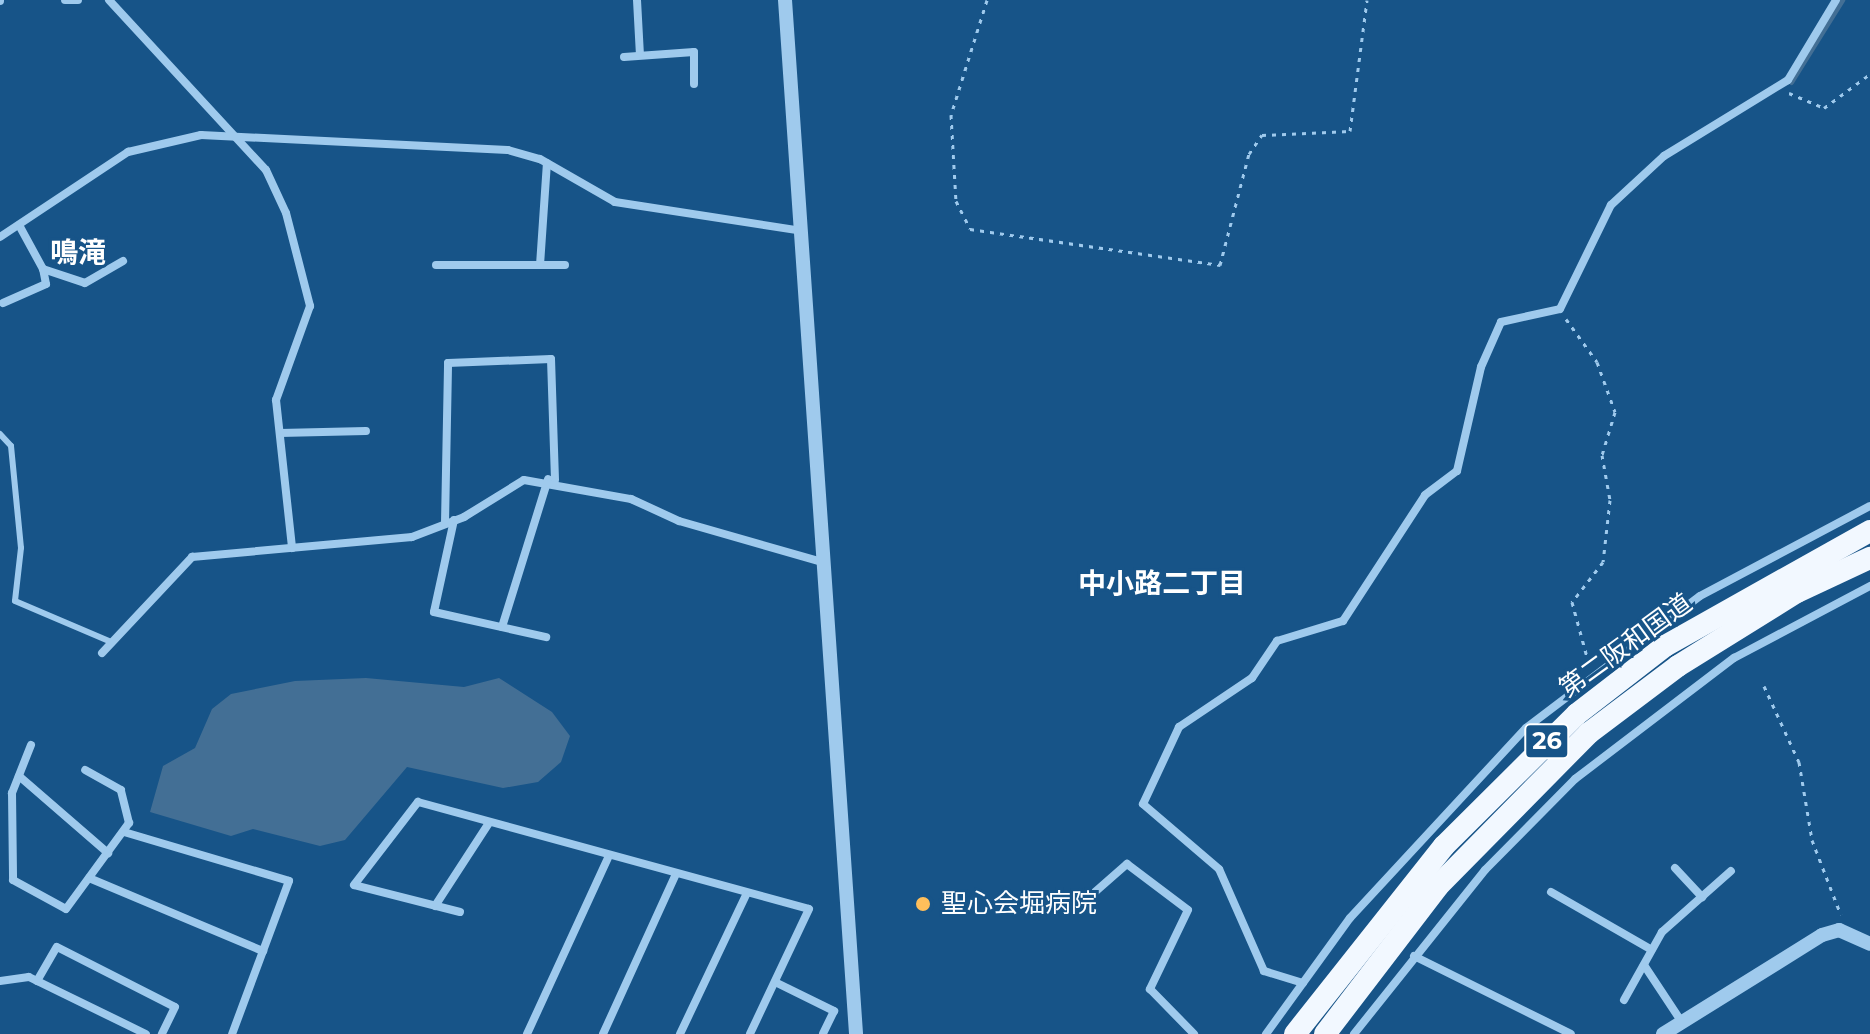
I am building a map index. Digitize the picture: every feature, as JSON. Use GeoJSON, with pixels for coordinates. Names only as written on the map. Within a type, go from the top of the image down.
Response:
{"type":"FeatureCollection","features":[{"type":"Feature","properties":{"kind":"highway","name":"第二阪和国道"},"geometry":{"type":"LineString","coordinates":[[1295,1034],[1444,846],[1577,714],[1665,646],[1870,531]]}},
{"type":"Feature","properties":{"kind":"highway","name":"第二阪和国道"},"geometry":{"type":"LineString","coordinates":[[1325,1034],[1438,886],[1589,733],[1678,666],[1797,592],[1870,558]]}},
{"type":"Feature","properties":{"kind":"street"},"geometry":{"type":"LineString","coordinates":[[65,0],[78,0]]}},
{"type":"Feature","properties":{"kind":"street"},"geometry":{"type":"LineString","coordinates":[[109,0],[266,170],[309,287],[310,306],[279,382],[280,433],[292,548]]}},
{"type":"Feature","properties":{"kind":"street"},"geometry":{"type":"LineString","coordinates":[[637,0],[640,55]]}},
{"type":"Feature","properties":{"kind":"street"},"geometry":{"type":"LineString","coordinates":[[785,0],[856,1034]]}},
{"type":"Feature","properties":{"kind":"street"},"geometry":{"type":"LineString","coordinates":[[1303,983],[1264,971],[1219,869],[1143,804],[1179,727],[1252,678],[1277,641],[1343,621],[1425,495],[1450,482],[1501,322],[1560,309],[1611,205],[1664,156],[1775,87],[1803,60],[1836,0]]}},
{"type":"Feature","properties":{"kind":"street"},"geometry":{"type":"LineString","coordinates":[[624,57],[694,52],[694,84]]}},
{"type":"Feature","properties":{"kind":"street"},"geometry":{"type":"LineString","coordinates":[[0,237],[128,152],[201,135],[508,150],[547,163],[615,202],[802,231]]}},
{"type":"Feature","properties":{"kind":"street"},"geometry":{"type":"LineString","coordinates":[[540,265],[547,163]]}},
{"type":"Feature","properties":{"kind":"street"},"geometry":{"type":"LineString","coordinates":[[3,303],[46,284],[43,269],[19,225]]}},
{"type":"Feature","properties":{"kind":"street"},"geometry":{"type":"LineString","coordinates":[[43,269],[85,283],[123,261]]}},
{"type":"Feature","properties":{"kind":"street"},"geometry":{"type":"LineString","coordinates":[[436,265],[565,265]]}},
{"type":"Feature","properties":{"kind":"street"},"geometry":{"type":"LineString","coordinates":[[502,627],[551,480],[551,359],[448,363],[450,522],[434,612],[546,637]]}},
{"type":"Feature","properties":{"kind":"street"},"geometry":{"type":"LineString","coordinates":[[280,433],[366,431]]}},
{"type":"Feature","properties":{"kind":"street"},"geometry":{"type":"LineString","coordinates":[[102,653],[192,557],[412,537],[450,522],[507,486],[551,480],[825,563]]}},
{"type":"Feature","properties":{"kind":"street"},"geometry":{"type":"LineString","coordinates":[[1266,1034],[1429,826],[1526,728],[1592,674],[1700,596],[1870,506]]}},
{"type":"Feature","properties":{"kind":"street"},"geometry":{"type":"LineString","coordinates":[[1354,1034],[1485,870],[1620,741],[1734,658],[1870,586]]}},
{"type":"Feature","properties":{"kind":"street"},"geometry":{"type":"LineString","coordinates":[[31,745],[12,793],[13,880],[66,909],[124,832],[121,790],[85,770]]}},
{"type":"Feature","properties":{"kind":"street"},"geometry":{"type":"LineString","coordinates":[[19,776],[108,853]]}},
{"type":"Feature","properties":{"kind":"street"},"geometry":{"type":"LineString","coordinates":[[460,912],[354,885],[418,802],[746,895],[809,909],[750,1034]]}},
{"type":"Feature","properties":{"kind":"street"},"geometry":{"type":"LineString","coordinates":[[435,906],[489,823]]}},
{"type":"Feature","properties":{"kind":"street"},"geometry":{"type":"LineString","coordinates":[[124,832],[289,881],[232,1034]]}},
{"type":"Feature","properties":{"kind":"street"},"geometry":{"type":"LineString","coordinates":[[527,1034],[609,856]]}},
{"type":"Feature","properties":{"kind":"street"},"geometry":{"type":"LineString","coordinates":[[1079,906],[1127,864],[1188,910],[1150,989],[1194,1034]]}},
{"type":"Feature","properties":{"kind":"street"},"geometry":{"type":"LineString","coordinates":[[1675,868],[1702,897]]}},
{"type":"Feature","properties":{"kind":"street"},"geometry":{"type":"LineString","coordinates":[[1624,1000],[1652,950],[1731,871]]}},
{"type":"Feature","properties":{"kind":"street"},"geometry":{"type":"LineString","coordinates":[[603,1034],[676,874]]}},
{"type":"Feature","properties":{"kind":"street"},"geometry":{"type":"LineString","coordinates":[[89,878],[263,951]]}},
{"type":"Feature","properties":{"kind":"street"},"geometry":{"type":"LineString","coordinates":[[1551,892],[1652,950]]}},
{"type":"Feature","properties":{"kind":"street"},"geometry":{"type":"LineString","coordinates":[[680,1034],[746,895]]}},
{"type":"Feature","properties":{"kind":"street"},"geometry":{"type":"LineString","coordinates":[[1663,1034],[1822,935],[1849,933],[1870,944]]}},
{"type":"Feature","properties":{"kind":"street"},"geometry":{"type":"LineString","coordinates":[[37,981],[57,947],[175,1007],[162,1034]]}},
{"type":"Feature","properties":{"kind":"street"},"geometry":{"type":"LineString","coordinates":[[1414,956],[1571,1034]]}},
{"type":"Feature","properties":{"kind":"street"},"geometry":{"type":"LineString","coordinates":[[1644,965],[1681,1021]]}},
{"type":"Feature","properties":{"kind":"street"},"geometry":{"type":"LineString","coordinates":[[0,981],[37,981],[146,1034]]}},
{"type":"Feature","properties":{"kind":"street"},"geometry":{"type":"LineString","coordinates":[[775,982],[834,1011],[823,1034]]}},
{"type":"Feature","properties":{"kind":"lane"},"geometry":{"type":"LineString","coordinates":[[0,434],[11,446],[21,548],[15,601],[111,642]]}},
{"type":"Feature","properties":{"kind":"path"},"geometry":{"type":"LineString","coordinates":[[987,0],[951,115],[956,201],[970,229],[1220,265],[1249,154],[1262,135],[1350,131],[1367,0]]}},
{"type":"Feature","properties":{"kind":"path"},"geometry":{"type":"LineString","coordinates":[[1775,87],[1824,108],[1870,74]]}},
{"type":"Feature","properties":{"kind":"path"},"geometry":{"type":"LineString","coordinates":[[1560,309],[1597,362],[1615,412],[1602,455],[1610,500],[1603,562],[1572,602],[1592,674]]}},
{"type":"Feature","properties":{"kind":"path"},"geometry":{"type":"LineString","coordinates":[[1764,686],[1799,762],[1812,840],[1849,933]]}},
{"type":"Feature","properties":{"kind":"water"},"geometry":{"type":"Polygon","coordinates":[[[366,678],[464,687],[499,678],[552,712],[570,736],[561,762],[538,782],[503,788],[407,767],[345,840],[320,846],[253,829],[231,836],[150,812],[163,766],[195,748],[212,709],[231,694],[295,681],[366,678]]]}},
{"type":"Feature","properties":{"kind":"waterway"},"geometry":{"type":"LineString","coordinates":[[1791,82],[1842,0]]}},
{"type":"Feature","properties":{"kind":"place","name":"聖心会堀病院"},"geometry":{"type":"Point","coordinates":[923,904]}},
{"type":"Feature","properties":{"kind":"district","name":"鳴滝"},"geometry":{"type":"Point","coordinates":[78,252]}},
{"type":"Feature","properties":{"kind":"district","name":"中小路二丁目"},"geometry":{"type":"Point","coordinates":[1162,583]}}]}
